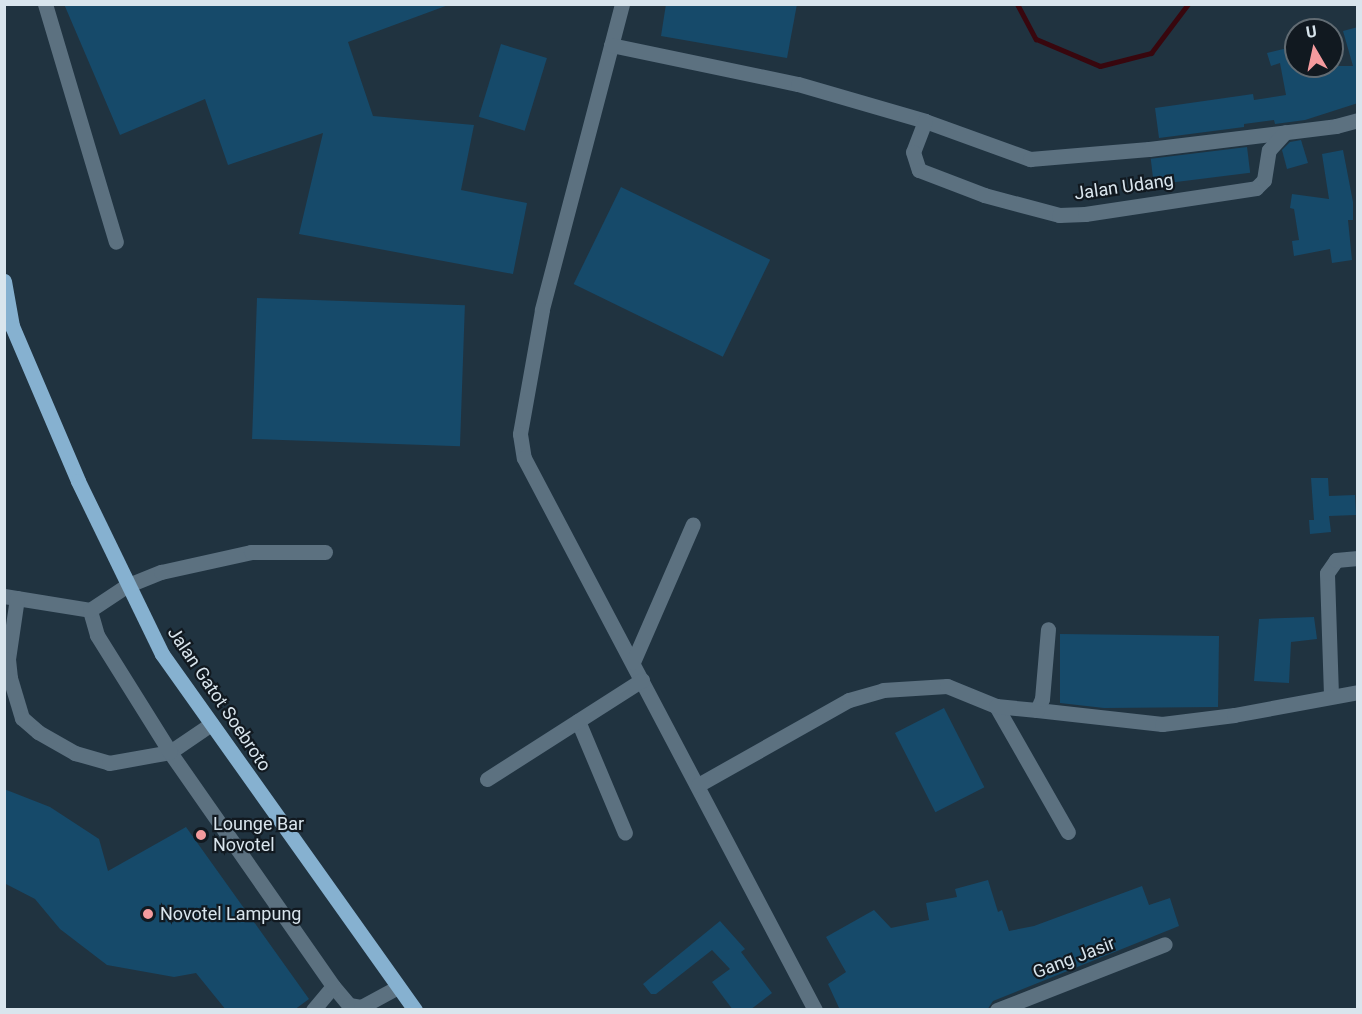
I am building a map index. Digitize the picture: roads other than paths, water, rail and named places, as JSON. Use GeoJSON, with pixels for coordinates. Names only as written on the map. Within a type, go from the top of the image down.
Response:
{"type":"FeatureCollection","features":[{"type":"Feature","properties":{"kind":"main road","name":"Jalan Gatot Soebroto"},"geometry":{"type":"LineString","coordinates":[[4,281],[12,326],[126,586],[162,654],[415,1010]]}},
{"type":"Feature","properties":{"kind":"street"},"geometry":{"type":"LineString","coordinates":[[45,4],[116,242]]}},
{"type":"Feature","properties":{"kind":"street"},"geometry":{"type":"LineString","coordinates":[[622,4],[542,310],[520,434],[524,458],[815,1010]]}},
{"type":"Feature","properties":{"kind":"street","name":"Jalan Udang"},"geometry":{"type":"LineString","coordinates":[[611,45],[798,84],[925,121],[1030,159],[1336,126],[1358,120]]}},
{"type":"Feature","properties":{"kind":"street","name":"Jalan Udang"},"geometry":{"type":"LineString","coordinates":[[925,121],[913,152],[919,170],[984,195],[1059,215],[1085,214],[1256,188],[1264,180],[1269,150],[1285,132]]}},
{"type":"Feature","properties":{"kind":"street"},"geometry":{"type":"LineString","coordinates":[[633,662],[693,524]]}},
{"type":"Feature","properties":{"kind":"street"},"geometry":{"type":"LineString","coordinates":[[212,724],[170,752],[109,763],[75,753],[22,718],[13,695],[8,659],[11,597],[90,610],[126,586],[161,572],[251,552],[325,552]]}},
{"type":"Feature","properties":{"kind":"street"},"geometry":{"type":"LineString","coordinates":[[1332,695],[1327,573],[1336,560],[1358,558]]}},
{"type":"Feature","properties":{"kind":"street"},"geometry":{"type":"LineString","coordinates":[[90,610],[97,635],[170,752],[333,986],[349,1005],[361,1007],[398,987]]}},
{"type":"Feature","properties":{"kind":"street"},"geometry":{"type":"LineString","coordinates":[[1037,710],[1042,699],[1048,629]]}},
{"type":"Feature","properties":{"kind":"street"},"geometry":{"type":"LineString","coordinates":[[487,779],[642,680]]}},
{"type":"Feature","properties":{"kind":"street"},"geometry":{"type":"LineString","coordinates":[[698,785],[849,700],[883,690],[947,686],[996,706],[1162,724],[1234,716],[1332,695],[1358,692]]}},
{"type":"Feature","properties":{"kind":"street"},"geometry":{"type":"LineString","coordinates":[[996,706],[1068,832]]}},
{"type":"Feature","properties":{"kind":"street"},"geometry":{"type":"LineString","coordinates":[[578,721],[625,833]]}},
{"type":"Feature","properties":{"kind":"street","name":"Gang Jasir"},"geometry":{"type":"LineString","coordinates":[[997,1010],[1165,944]]}},
{"type":"Feature","properties":{"kind":"street"},"geometry":{"type":"LineString","coordinates":[[313,1010],[333,986]]}},
{"type":"Feature","properties":{"kind":"waterway"},"geometry":{"type":"LineString","coordinates":[[1017,4],[1036,39],[1100,66],[1151,53],[1188,4]]}},
{"type":"Feature","properties":{"kind":"place","name":"Lounge Bar Novotel"},"geometry":{"type":"Point","coordinates":[201,835]}},
{"type":"Feature","properties":{"kind":"place","name":"Novotel Lampung"},"geometry":{"type":"Point","coordinates":[148,914]}}]}
